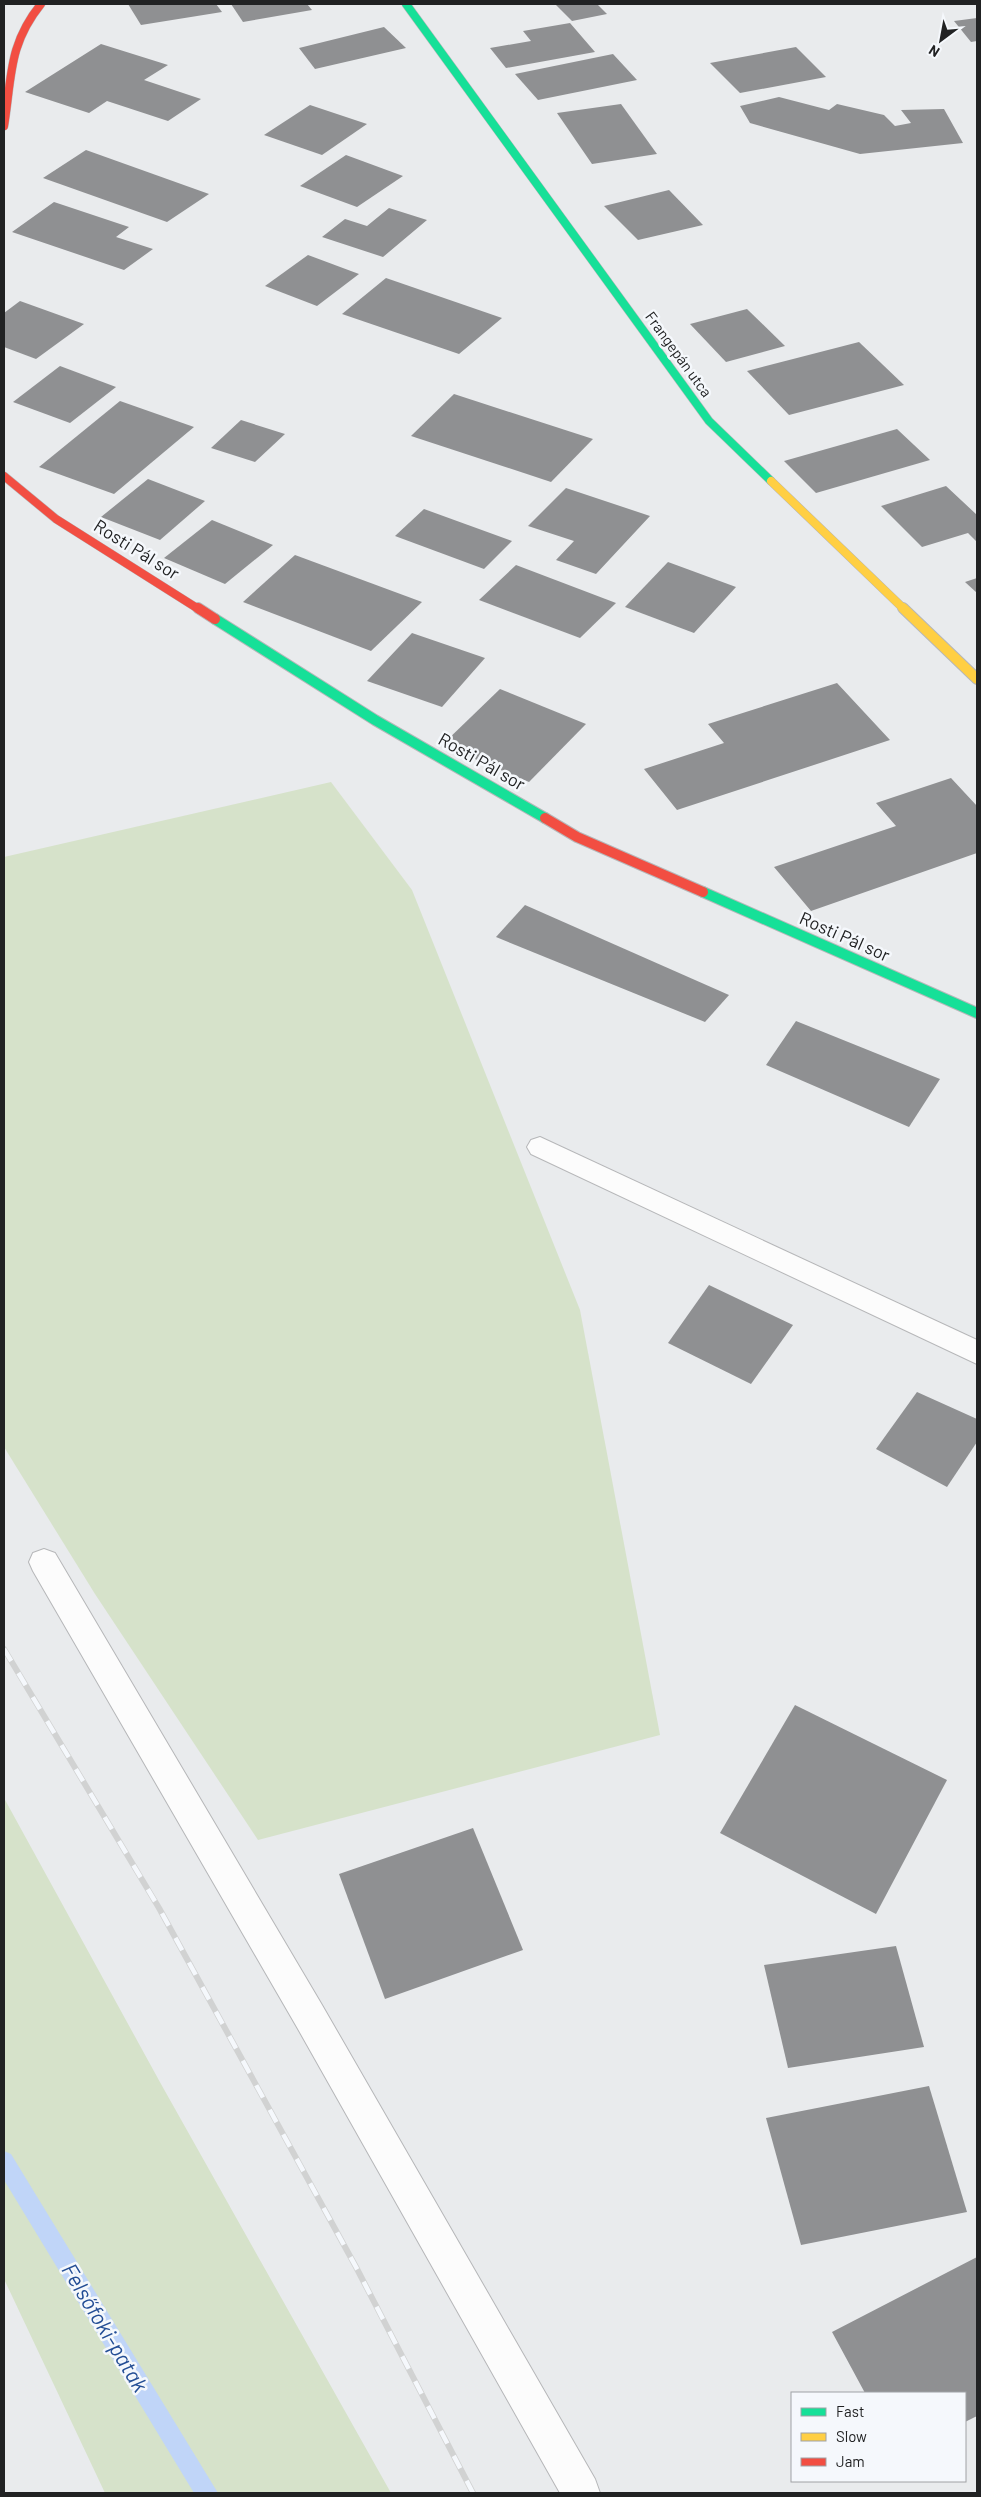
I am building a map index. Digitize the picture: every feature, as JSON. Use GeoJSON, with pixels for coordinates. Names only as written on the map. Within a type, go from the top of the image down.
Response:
{"type":"FeatureCollection","features":[{"type":"Feature","properties":{"kind":"street"},"geometry":{"type":"LineString","coordinates":[[4,126],[14,42],[33,11],[41,4]]}},
{"type":"Feature","properties":{"kind":"street","name":"Frangepán utca"},"geometry":{"type":"LineString","coordinates":[[406,4],[709,421],[977,678]]}},
{"type":"Feature","properties":{"kind":"street","name":"Rosti Pál sor"},"geometry":{"type":"LineString","coordinates":[[4,476],[56,519],[367,715],[577,837],[977,1013]]}},
{"type":"Feature","properties":{"kind":"lane"},"geometry":{"type":"LineString","coordinates":[[540,1147],[977,1353]]}},
{"type":"Feature","properties":{"kind":"lane"},"geometry":{"type":"LineString","coordinates":[[44,1562],[310,2017],[581,2493]]}},
{"type":"Feature","properties":{"kind":"green space"},"geometry":{"type":"Polygon","coordinates":[[[331,782],[412,890],[580,1310],[660,1735],[258,1840],[95,1594],[4,1447],[4,857],[331,782]]]}},
{"type":"Feature","properties":{"kind":"green space"},"geometry":{"type":"Polygon","coordinates":[[[4,1798],[161,2084],[391,2493],[105,2493],[4,2279],[4,1798]]]}},
{"type":"Feature","properties":{"kind":"building"},"geometry":{"type":"Polygon","coordinates":[[[128,4],[216,4],[222,12],[141,25],[128,4]]]}},
{"type":"Feature","properties":{"kind":"building"},"geometry":{"type":"Polygon","coordinates":[[[231,4],[307,4],[312,10],[243,22],[231,4]]]}},
{"type":"Feature","properties":{"kind":"building"},"geometry":{"type":"Polygon","coordinates":[[[555,4],[597,4],[607,14],[572,21],[555,4]]]}},
{"type":"Feature","properties":{"kind":"building"},"geometry":{"type":"Polygon","coordinates":[[[977,18],[977,41],[971,42],[954,21],[977,18]]]}},
{"type":"Feature","properties":{"kind":"building"},"geometry":{"type":"Polygon","coordinates":[[[570,23],[595,52],[506,68],[490,48],[531,41],[523,31],[570,23]]]}},
{"type":"Feature","properties":{"kind":"building"},"geometry":{"type":"Polygon","coordinates":[[[384,27],[406,48],[315,69],[299,48],[384,27]]]}},
{"type":"Feature","properties":{"kind":"building"},"geometry":{"type":"Polygon","coordinates":[[[101,44],[168,65],[144,80],[201,99],[168,121],[107,101],[89,113],[25,92],[101,44]]]}},
{"type":"Feature","properties":{"kind":"building"},"geometry":{"type":"Polygon","coordinates":[[[796,47],[826,77],[740,93],[710,63],[796,47]]]}},
{"type":"Feature","properties":{"kind":"building"},"geometry":{"type":"Polygon","coordinates":[[[613,54],[637,80],[538,100],[515,74],[613,54]]]}},
{"type":"Feature","properties":{"kind":"building"},"geometry":{"type":"Polygon","coordinates":[[[779,97],[829,110],[837,104],[884,115],[895,126],[911,123],[901,110],[944,109],[963,143],[860,154],[750,123],[740,106],[779,97]]]}},
{"type":"Feature","properties":{"kind":"building"},"geometry":{"type":"Polygon","coordinates":[[[621,104],[657,154],[592,164],[557,113],[621,104]]]}},
{"type":"Feature","properties":{"kind":"building"},"geometry":{"type":"Polygon","coordinates":[[[310,105],[367,124],[322,155],[264,135],[310,105]]]}},
{"type":"Feature","properties":{"kind":"building"},"geometry":{"type":"Polygon","coordinates":[[[86,150],[209,194],[167,222],[43,178],[86,150]]]}},
{"type":"Feature","properties":{"kind":"building"},"geometry":{"type":"Polygon","coordinates":[[[346,155],[403,176],[357,207],[300,186],[346,155]]]}},
{"type":"Feature","properties":{"kind":"building"},"geometry":{"type":"Polygon","coordinates":[[[669,190],[703,225],[638,240],[604,206],[669,190]]]}},
{"type":"Feature","properties":{"kind":"building"},"geometry":{"type":"Polygon","coordinates":[[[54,202],[129,227],[116,237],[153,249],[124,270],[12,232],[54,202]]]}},
{"type":"Feature","properties":{"kind":"building"},"geometry":{"type":"Polygon","coordinates":[[[389,208],[427,220],[383,257],[322,237],[345,219],[367,226],[389,208]]]}},
{"type":"Feature","properties":{"kind":"building"},"geometry":{"type":"Polygon","coordinates":[[[308,255],[359,274],[317,306],[265,286],[308,255]]]}},
{"type":"Feature","properties":{"kind":"building"},"geometry":{"type":"Polygon","coordinates":[[[386,278],[502,318],[459,354],[342,314],[386,278]]]}},
{"type":"Feature","properties":{"kind":"building"},"geometry":{"type":"Polygon","coordinates":[[[20,301],[84,324],[36,359],[4,347],[4,313],[20,301]]]}},
{"type":"Feature","properties":{"kind":"building"},"geometry":{"type":"Polygon","coordinates":[[[747,309],[785,346],[726,362],[690,324],[747,309]]]}},
{"type":"Feature","properties":{"kind":"building"},"geometry":{"type":"Polygon","coordinates":[[[859,342],[904,385],[789,415],[747,371],[859,342]]]}},
{"type":"Feature","properties":{"kind":"building"},"geometry":{"type":"Polygon","coordinates":[[[60,366],[116,387],[70,423],[13,402],[60,366]]]}},
{"type":"Feature","properties":{"kind":"building"},"geometry":{"type":"Polygon","coordinates":[[[454,394],[593,439],[551,482],[411,436],[454,394]]]}},
{"type":"Feature","properties":{"kind":"building"},"geometry":{"type":"Polygon","coordinates":[[[120,401],[194,427],[114,494],[39,467],[120,401]]]}},
{"type":"Feature","properties":{"kind":"building"},"geometry":{"type":"Polygon","coordinates":[[[241,420],[285,434],[255,462],[211,448],[241,420]]]}},
{"type":"Feature","properties":{"kind":"building"},"geometry":{"type":"Polygon","coordinates":[[[897,429],[930,460],[816,493],[784,461],[897,429]]]}},
{"type":"Feature","properties":{"kind":"building"},"geometry":{"type":"Polygon","coordinates":[[[148,479],[205,501],[160,540],[101,517],[148,479]]]}},
{"type":"Feature","properties":{"kind":"building"},"geometry":{"type":"Polygon","coordinates":[[[946,486],[977,515],[977,542],[968,533],[922,547],[881,506],[946,486]]]}},
{"type":"Feature","properties":{"kind":"building"},"geometry":{"type":"Polygon","coordinates":[[[566,488],[650,516],[596,574],[556,560],[574,541],[528,526],[566,488]]]}},
{"type":"Feature","properties":{"kind":"building"},"geometry":{"type":"Polygon","coordinates":[[[424,509],[512,541],[484,569],[395,536],[424,509]]]}},
{"type":"Feature","properties":{"kind":"building"},"geometry":{"type":"Polygon","coordinates":[[[212,520],[273,545],[225,584],[164,558],[212,520]]]}},
{"type":"Feature","properties":{"kind":"building"},"geometry":{"type":"Polygon","coordinates":[[[295,555],[422,602],[371,651],[243,602],[295,555]]]}},
{"type":"Feature","properties":{"kind":"building"},"geometry":{"type":"Polygon","coordinates":[[[668,562],[736,587],[694,633],[625,607],[668,562]]]}},
{"type":"Feature","properties":{"kind":"building"},"geometry":{"type":"Polygon","coordinates":[[[516,565],[616,603],[580,638],[479,600],[516,565]]]}},
{"type":"Feature","properties":{"kind":"building"},"geometry":{"type":"Polygon","coordinates":[[[977,578],[977,593],[965,582],[977,578]]]}},
{"type":"Feature","properties":{"kind":"building"},"geometry":{"type":"Polygon","coordinates":[[[412,633],[485,658],[442,707],[367,681],[412,633]]]}},
{"type":"Feature","properties":{"kind":"building"},"geometry":{"type":"Polygon","coordinates":[[[837,683],[890,740],[677,810],[644,769],[724,743],[708,724],[837,683]]]}},
{"type":"Feature","properties":{"kind":"building"},"geometry":{"type":"Polygon","coordinates":[[[500,689],[586,724],[529,782],[442,745],[500,689]]]}},
{"type":"Feature","properties":{"kind":"building"},"geometry":{"type":"Polygon","coordinates":[[[951,778],[977,806],[977,853],[811,911],[774,867],[896,826],[876,803],[951,778]]]}},
{"type":"Feature","properties":{"kind":"building"},"geometry":{"type":"Polygon","coordinates":[[[525,905],[729,995],[705,1022],[496,937],[525,905]]]}},
{"type":"Feature","properties":{"kind":"building"},"geometry":{"type":"Polygon","coordinates":[[[796,1021],[940,1079],[909,1127],[766,1065],[796,1021]]]}},
{"type":"Feature","properties":{"kind":"building"},"geometry":{"type":"Polygon","coordinates":[[[709,1285],[793,1325],[751,1384],[668,1343],[709,1285]]]}},
{"type":"Feature","properties":{"kind":"building"},"geometry":{"type":"Polygon","coordinates":[[[917,1392],[977,1419],[977,1442],[947,1487],[876,1449],[917,1392]]]}},
{"type":"Feature","properties":{"kind":"building"},"geometry":{"type":"Polygon","coordinates":[[[795,1705],[947,1780],[876,1914],[720,1833],[795,1705]]]}},
{"type":"Feature","properties":{"kind":"building"},"geometry":{"type":"Polygon","coordinates":[[[473,1828],[523,1950],[385,1999],[339,1874],[473,1828]]]}},
{"type":"Feature","properties":{"kind":"building"},"geometry":{"type":"Polygon","coordinates":[[[896,1946],[924,2047],[788,2068],[764,1965],[896,1946]]]}},
{"type":"Feature","properties":{"kind":"building"},"geometry":{"type":"Polygon","coordinates":[[[929,2086],[967,2212],[801,2245],[766,2118],[929,2086]]]}},
{"type":"Feature","properties":{"kind":"building"},"geometry":{"type":"Polygon","coordinates":[[[977,2257],[977,2416],[966,2422],[966,2392],[864,2392],[832,2332],[977,2257]]]}},
{"type":"Feature","properties":{"kind":"waterway","name":"Felsőfoki-patak"},"geometry":{"type":"LineString","coordinates":[[4,2161],[207,2493]]}},
{"type":"Feature","properties":{"kind":"railway"},"geometry":{"type":"LineString","coordinates":[[4,1649],[159,1908],[356,2267],[473,2493]]}},
{"type":"Feature","properties":{"kind":"traffic: fast"},"geometry":{"type":"LineString","coordinates":[[406,4],[709,421],[771,481]]}},
{"type":"Feature","properties":{"kind":"traffic: fast"},"geometry":{"type":"LineString","coordinates":[[215,619],[375,720],[545,818]]}},
{"type":"Feature","properties":{"kind":"traffic: fast"},"geometry":{"type":"LineString","coordinates":[[703,892],[977,1013]]}},
{"type":"Feature","properties":{"kind":"traffic: slow"},"geometry":{"type":"LineString","coordinates":[[771,481],[977,679]]}},
{"type":"Feature","properties":{"kind":"traffic: jam"},"geometry":{"type":"LineString","coordinates":[[4,126],[12,61],[16,47],[29,18],[41,4]]}},
{"type":"Feature","properties":{"kind":"traffic: jam"},"geometry":{"type":"LineString","coordinates":[[4,476],[56,519],[215,619]]}},
{"type":"Feature","properties":{"kind":"traffic: jam"},"geometry":{"type":"LineString","coordinates":[[545,818],[577,837],[703,892]]}}]}
